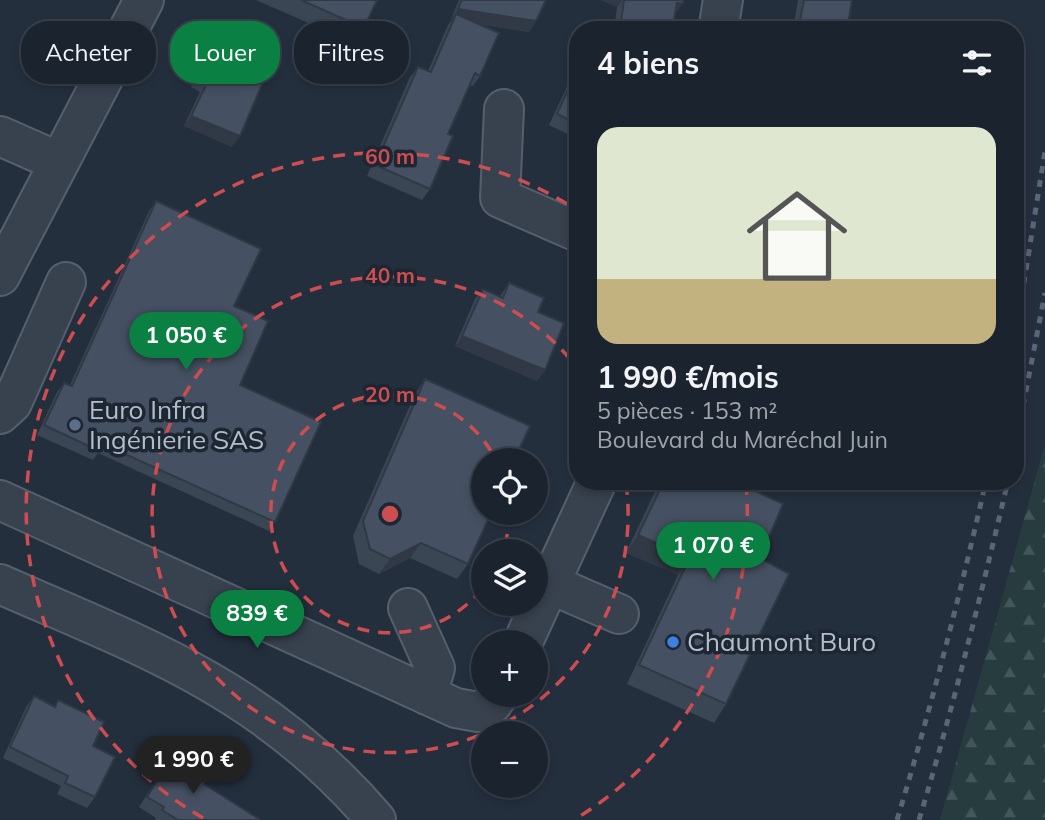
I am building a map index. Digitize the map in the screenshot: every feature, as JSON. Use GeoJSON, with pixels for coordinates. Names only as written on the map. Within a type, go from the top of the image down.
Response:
{"type":"FeatureCollection","features":[{"type":"Feature","properties":{"kind":"street"},"geometry":{"type":"LineString","coordinates":[[0,276],[144,0]]}},
{"type":"Feature","properties":{"kind":"street"},"geometry":{"type":"LineString","coordinates":[[720,21],[723,0]]}},
{"type":"Feature","properties":{"kind":"street"},"geometry":{"type":"LineString","coordinates":[[504,109],[500,198],[569,228]]}},
{"type":"Feature","properties":{"kind":"street"},"geometry":{"type":"LineString","coordinates":[[0,136],[59,162]]}},
{"type":"Feature","properties":{"kind":"street"},"geometry":{"type":"LineString","coordinates":[[0,414],[12,403],[66,282]]}},
{"type":"Feature","properties":{"kind":"street"},"geometry":{"type":"LineString","coordinates":[[529,630],[593,490]]}},
{"type":"Feature","properties":{"kind":"street"},"geometry":{"type":"LineString","coordinates":[[0,500],[456,708],[478,712],[487,707]]}},
{"type":"Feature","properties":{"kind":"street"},"geometry":{"type":"LineString","coordinates":[[0,584],[144,648],[209,682],[309,752],[376,820]]}},
{"type":"Feature","properties":{"kind":"street"},"geometry":{"type":"LineString","coordinates":[[550,584],[619,614]]}},
{"type":"Feature","properties":{"kind":"street"},"geometry":{"type":"LineString","coordinates":[[408,608],[435,668],[427,695]]}},
{"type":"Feature","properties":{"kind":"green space"},"geometry":{"type":"Polygon","coordinates":[[[1045,444],[1045,820],[940,820],[1045,444]]]}},
{"type":"Feature","properties":{"kind":"building"},"geometry":{"type":"Polygon","coordinates":[[[301,0],[377,0],[367,21],[348,21],[301,0]]]}},
{"type":"Feature","properties":{"kind":"building"},"geometry":{"type":"Polygon","coordinates":[[[462,0],[546,0],[536,21],[458,9],[462,0]]]}},
{"type":"Feature","properties":{"kind":"building"},"geometry":{"type":"Polygon","coordinates":[[[624,0],[683,0],[683,3],[677,3],[674,21],[621,21],[624,0]]]}},
{"type":"Feature","properties":{"kind":"building"},"geometry":{"type":"Polygon","coordinates":[[[804,0],[852,0],[848,21],[800,21],[804,0]]]}},
{"type":"Feature","properties":{"kind":"building"},"geometry":{"type":"Polygon","coordinates":[[[456,14],[499,33],[480,76],[475,73],[448,134],[453,136],[430,189],[375,165],[418,67],[431,72],[456,14]]]}},
{"type":"Feature","properties":{"kind":"building"},"geometry":{"type":"Polygon","coordinates":[[[207,84],[262,84],[240,136],[191,116],[207,84]]]}},
{"type":"Feature","properties":{"kind":"building"},"geometry":{"type":"Polygon","coordinates":[[[569,87],[569,120],[557,114],[569,87]]]}},
{"type":"Feature","properties":{"kind":"building"},"geometry":{"type":"Polygon","coordinates":[[[156,201],[261,249],[234,306],[268,321],[240,385],[321,422],[275,522],[103,444],[99,451],[44,425],[64,383],[72,386],[156,201]]]}},
{"type":"Feature","properties":{"kind":"building"},"geometry":{"type":"Polygon","coordinates":[[[509,283],[544,298],[538,312],[564,323],[545,370],[462,336],[483,289],[503,298],[509,283]]]}},
{"type":"Feature","properties":{"kind":"building"},"geometry":{"type":"Polygon","coordinates":[[[425,379],[530,426],[520,448],[471,448],[471,525],[486,525],[479,539],[471,539],[471,557],[468,564],[421,543],[390,559],[370,549],[363,521],[425,379]]]}},
{"type":"Feature","properties":{"kind":"building"},"geometry":{"type":"Polygon","coordinates":[[[660,490],[753,490],[783,504],[760,558],[789,574],[726,704],[639,665],[690,557],[638,535],[660,490]]]}},
{"type":"Feature","properties":{"kind":"building"},"geometry":{"type":"Polygon","coordinates":[[[34,696],[55,707],[58,700],[104,722],[93,746],[115,757],[95,797],[65,783],[68,776],[10,747],[34,696]]]}},
{"type":"Feature","properties":{"kind":"building"},"geometry":{"type":"Polygon","coordinates":[[[173,755],[209,777],[204,784],[259,819],[178,820],[162,810],[164,807],[147,797],[173,755]]]}},
{"type":"Feature","properties":{"kind":"railway"},"geometry":{"type":"LineString","coordinates":[[1024,283],[1045,151]]}},
{"type":"Feature","properties":{"kind":"railway"},"geometry":{"type":"LineString","coordinates":[[1024,401],[1045,293]]}},
{"type":"Feature","properties":{"kind":"railway"},"geometry":{"type":"LineString","coordinates":[[897,820],[922,736],[984,490]]}},
{"type":"Feature","properties":{"kind":"railway"},"geometry":{"type":"LineString","coordinates":[[919,820],[966,651],[1006,490]]}},
{"type":"Feature","properties":{"kind":"place","name":"Euro Infra Ingénierie SAS"},"geometry":{"type":"Point","coordinates":[75,425]}},
{"type":"Feature","properties":{"kind":"place","name":"Chaumont Buro"},"geometry":{"type":"Point","coordinates":[673,642]}}]}
